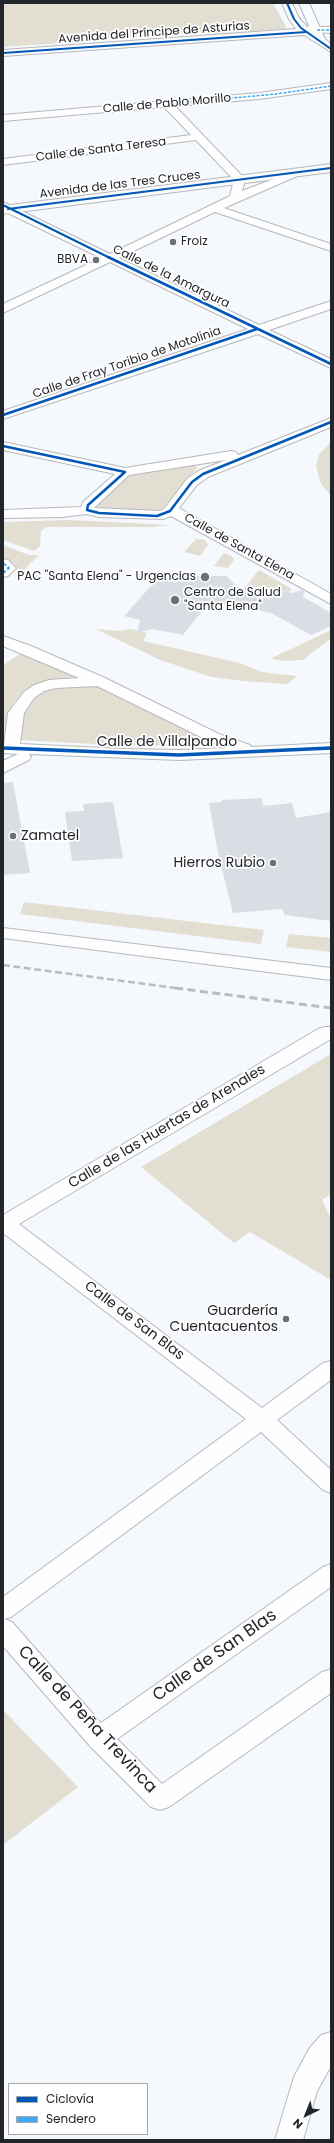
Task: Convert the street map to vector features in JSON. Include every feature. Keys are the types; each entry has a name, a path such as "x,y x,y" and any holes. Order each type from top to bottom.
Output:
{"main road":[{"path":"287,3 297,24 312,30"},
{"path":"303,4 312,30 327,46"},
{"name":"Avenida del Príncipe de Asturias","path":"3,53 312,30"},
{"name":"Avenida de las Tres Cruces","path":"5,208 214,183 237,190 299,173 331,168"}],"street":[{"path":"312,30 331,30"},
{"name":"Calle de Pablo Morillo","path":"3,118 276,94 331,86"},
{"path":"167,104 198,138 237,190"},
{"name":"Calle de Santa Teresa","path":"3,162 198,138"},
{"path":"3,309 214,208 237,190 299,173"},
{"name":"Calle de la Amargura","path":"5,208 331,364"},
{"path":"214,208 331,248"},
{"name":"Calle de Fray Toribio de Motolinia","path":"3,415 331,305"},
{"path":"172,508 192,482 203,474 331,422"},
{"path":"3,446 125,472 191,460 260,450"},
{"path":"191,460 204,465 206,471 203,474"},
{"path":"87,510 88,505 125,472"},
{"name":"Calle de Santa Elena","path":"3,514 62,513 87,510 99,513 157,516 167,513 172,508 176,512 331,600"},
{"path":"3,563 9,568 3,573"},
{"path":"3,641 26,649 105,683 223,742 268,752"},
{"path":"3,768 13,751 12,736 16,713 29,695 46,685 62,682 78,681 105,683"},
{"name":"Calle de Villalpando","path":"13,751 151,754 268,752 331,748"},
{"name":"Calle de Villalpando","path":"13,751 52,762 109,766 215,766 260,764 306,750"},
{"path":"3,933 331,974"},
{"name":"Calle de las Huertas de Arenales","path":"4,1223 325,1033 331,1033"},
{"name":"Calle de San Blas","path":"4,1223 263,1420 331,1484"},
{"path":"3,1610 331,1369"},
{"name":"Calle de San Blas","path":"98,1738 331,1574"},
{"name":"Calle de Peña Trevinca","path":"3,1629 98,1738 160,1799 331,1679"},
{"path":"289,2140 304,2087 319,2059 331,2045"}],"shaded area":[{"path":"3,3 273,3 287,29 214,34 213,31 78,40 79,42 3,47"},
{"path":"331,442 331,496 321,484 316,466 319,454"},
{"path":"195,464 197,468 161,511 96,506 131,474"},
{"path":"69,520 171,525 154,527 47,527 41,531 40,546 34,551 3,540 3,522"},
{"path":"196,539 205,540 208,545 200,556 184,552"},
{"path":"3,545 29,555 39,555 22,572 18,572 15,564 3,559"},
{"path":"224,553 232,556 234,560 228,568 214,566"},
{"path":"259,570 292,589 289,592 248,584"},
{"path":"96,629 118,631 131,629 147,633 143,641 240,663 262,672 297,676 288,684 211,677 158,659"},
{"path":"331,630 331,638 303,660 286,661 270,659"},
{"path":"23,652 78,677 53,679 29,688 14,702 10,710 6,730 3,730 3,665"},
{"path":"92,686 102,688 160,715 217,746 113,745 19,740 24,712 31,700 38,694 54,688"},
{"path":"24,902 264,930 261,944 20,914"},
{"path":"289,934 331,938 331,952 286,947"},
{"path":"331,1054 331,1194 322,1200 331,1219 331,1280 250,1232 234,1243 141,1167"},
{"path":"3,1710 78,1787 3,1845"}],"building":[{"path":"160,576 226,576 242,591 248,584 292,593 302,590 304,591 303,597 331,613 331,626 311,635 271,613 210,601 183,635 153,629 137,633 140,620 124,616"},
{"name":"Zamatel","path":"13,782 30,873 3,875 3,783"},
{"name":"Hierros Rubio","path":"262,798 263,806 292,803 296,818 331,812 331,921 284,915 283,909 233,913 218,853 209,803 222,802 222,800"},
{"path":"113,802 123,858 72,861 65,812 84,811 83,804"}],"railway":[{"path":"3,965 183,989"},
{"path":"175,988 331,1008"}],"marked path":[{"path":"317,30 331,30"},
{"path":"167,104 276,94 331,86"},
{"path":"3,563 9,568 3,573"}],"cycle path":[{"path":"287,3 294,19 301,28 331,49"},
{"path":"3,53 306,32"},
{"path":"8,209 331,168"},
{"path":"3,205 16,213 331,364"},
{"path":"3,415 257,329"},
{"path":"3,446 125,472 88,505 87,510 99,513 157,516 170,511 192,482 203,474 331,422"},
{"path":"3,748 179,755 331,748"}],"place":[{"name":"Froiz","path":"173,242"},
{"name":"BBVA","path":"96,260"},
{"name":"PAC \"Santa Elena\" - Urgencias","path":"205,577"},
{"name":"Centro de Salud \"Santa Elena\"","path":"175,600"},
{"name":"Zamatel","path":"13,836"},
{"name":"Hierros Rubio","path":"273,863"},
{"name":"Guardería Cuentacuentos","path":"286,1319"}]}
